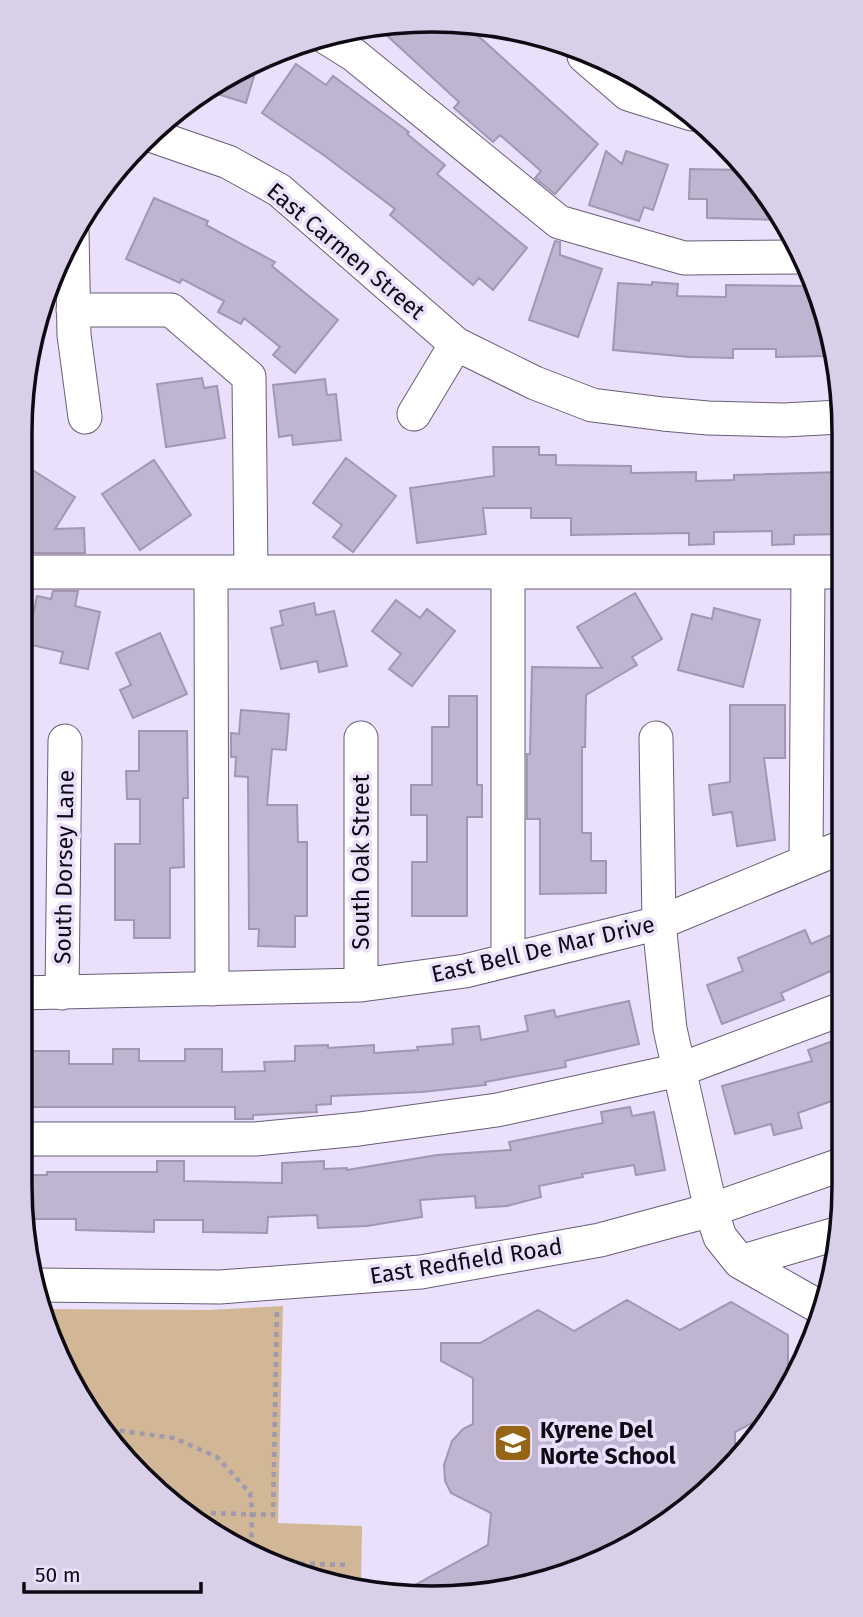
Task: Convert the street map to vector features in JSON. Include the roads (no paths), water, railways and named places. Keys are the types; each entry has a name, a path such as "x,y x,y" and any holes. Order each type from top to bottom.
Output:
{"street":[{"path":"335,43 354,55 559,222 684,258 791,257"},
{"path":"598,68 628,94 662,105"},
{"name":"East Carmen Street","path":"160,138 228,162 279,190 456,344 535,383 592,405 708,418 783,420 831,417"},
{"path":"72,256 74,335 85,417"},
{"path":"73,310 171,310 249,377 251,572"},
{"path":"414,414 456,344"},
{"path":"32,572 832,572"},
{"path":"211,572 212,989"},
{"path":"508,572 508,960"},
{"path":"806,862 808,572"},
{"name":"South Oak Street","path":"361,738 361,985"},
{"path":"656,738 659,923 670,1030 711,1210 720,1237 740,1262 813,1304"},
{"name":"South Dorsey Lane","path":"62,993 65,741"},
{"name":"East Bell De Mar Drive","path":"32,993 361,985 465,971 659,923 832,851"},
{"path":"32,1139 255,1139 359,1129 497,1110 679,1070 832,1013"},
{"name":"East Redfield Road","path":"44,1285 220,1287 421,1272 600,1240 711,1210 832,1168"},
{"path":"740,1262 828,1236"}],"place":[{"name":"Kyrene Del Norte School","path":"513,1443"}]}
